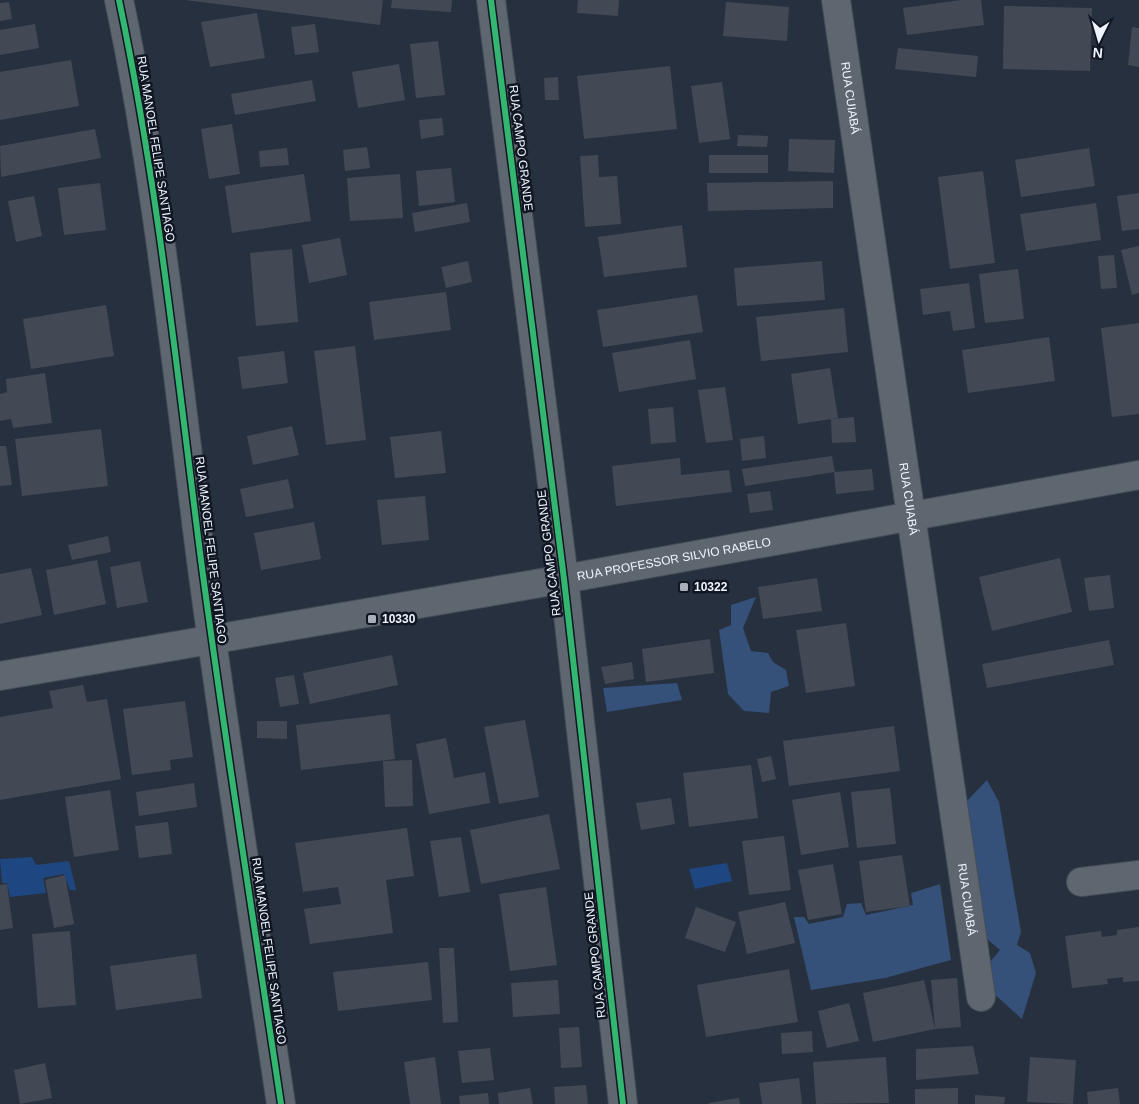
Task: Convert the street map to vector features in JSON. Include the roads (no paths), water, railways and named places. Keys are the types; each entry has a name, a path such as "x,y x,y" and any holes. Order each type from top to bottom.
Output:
{"street":[{"name":"RUA MANOEL FELIPE SANTIAGO","path":"119,0 158,231 212,640 280,1104"},
{"name":"RUA CAMPO GRANDE","path":"491,0 564,579 623,1104"},
{"name":"RUA CUIABÁ","path":"836,0 981,997"},
{"name":"RUA PROFESSOR SILVIO RABELO","path":"0,676 911,518 1139,475"},
{"path":"1082,882 1139,875"}],"place":[{"name":"10322","path":"684,587"},
{"name":"10330","path":"372,619"}]}
